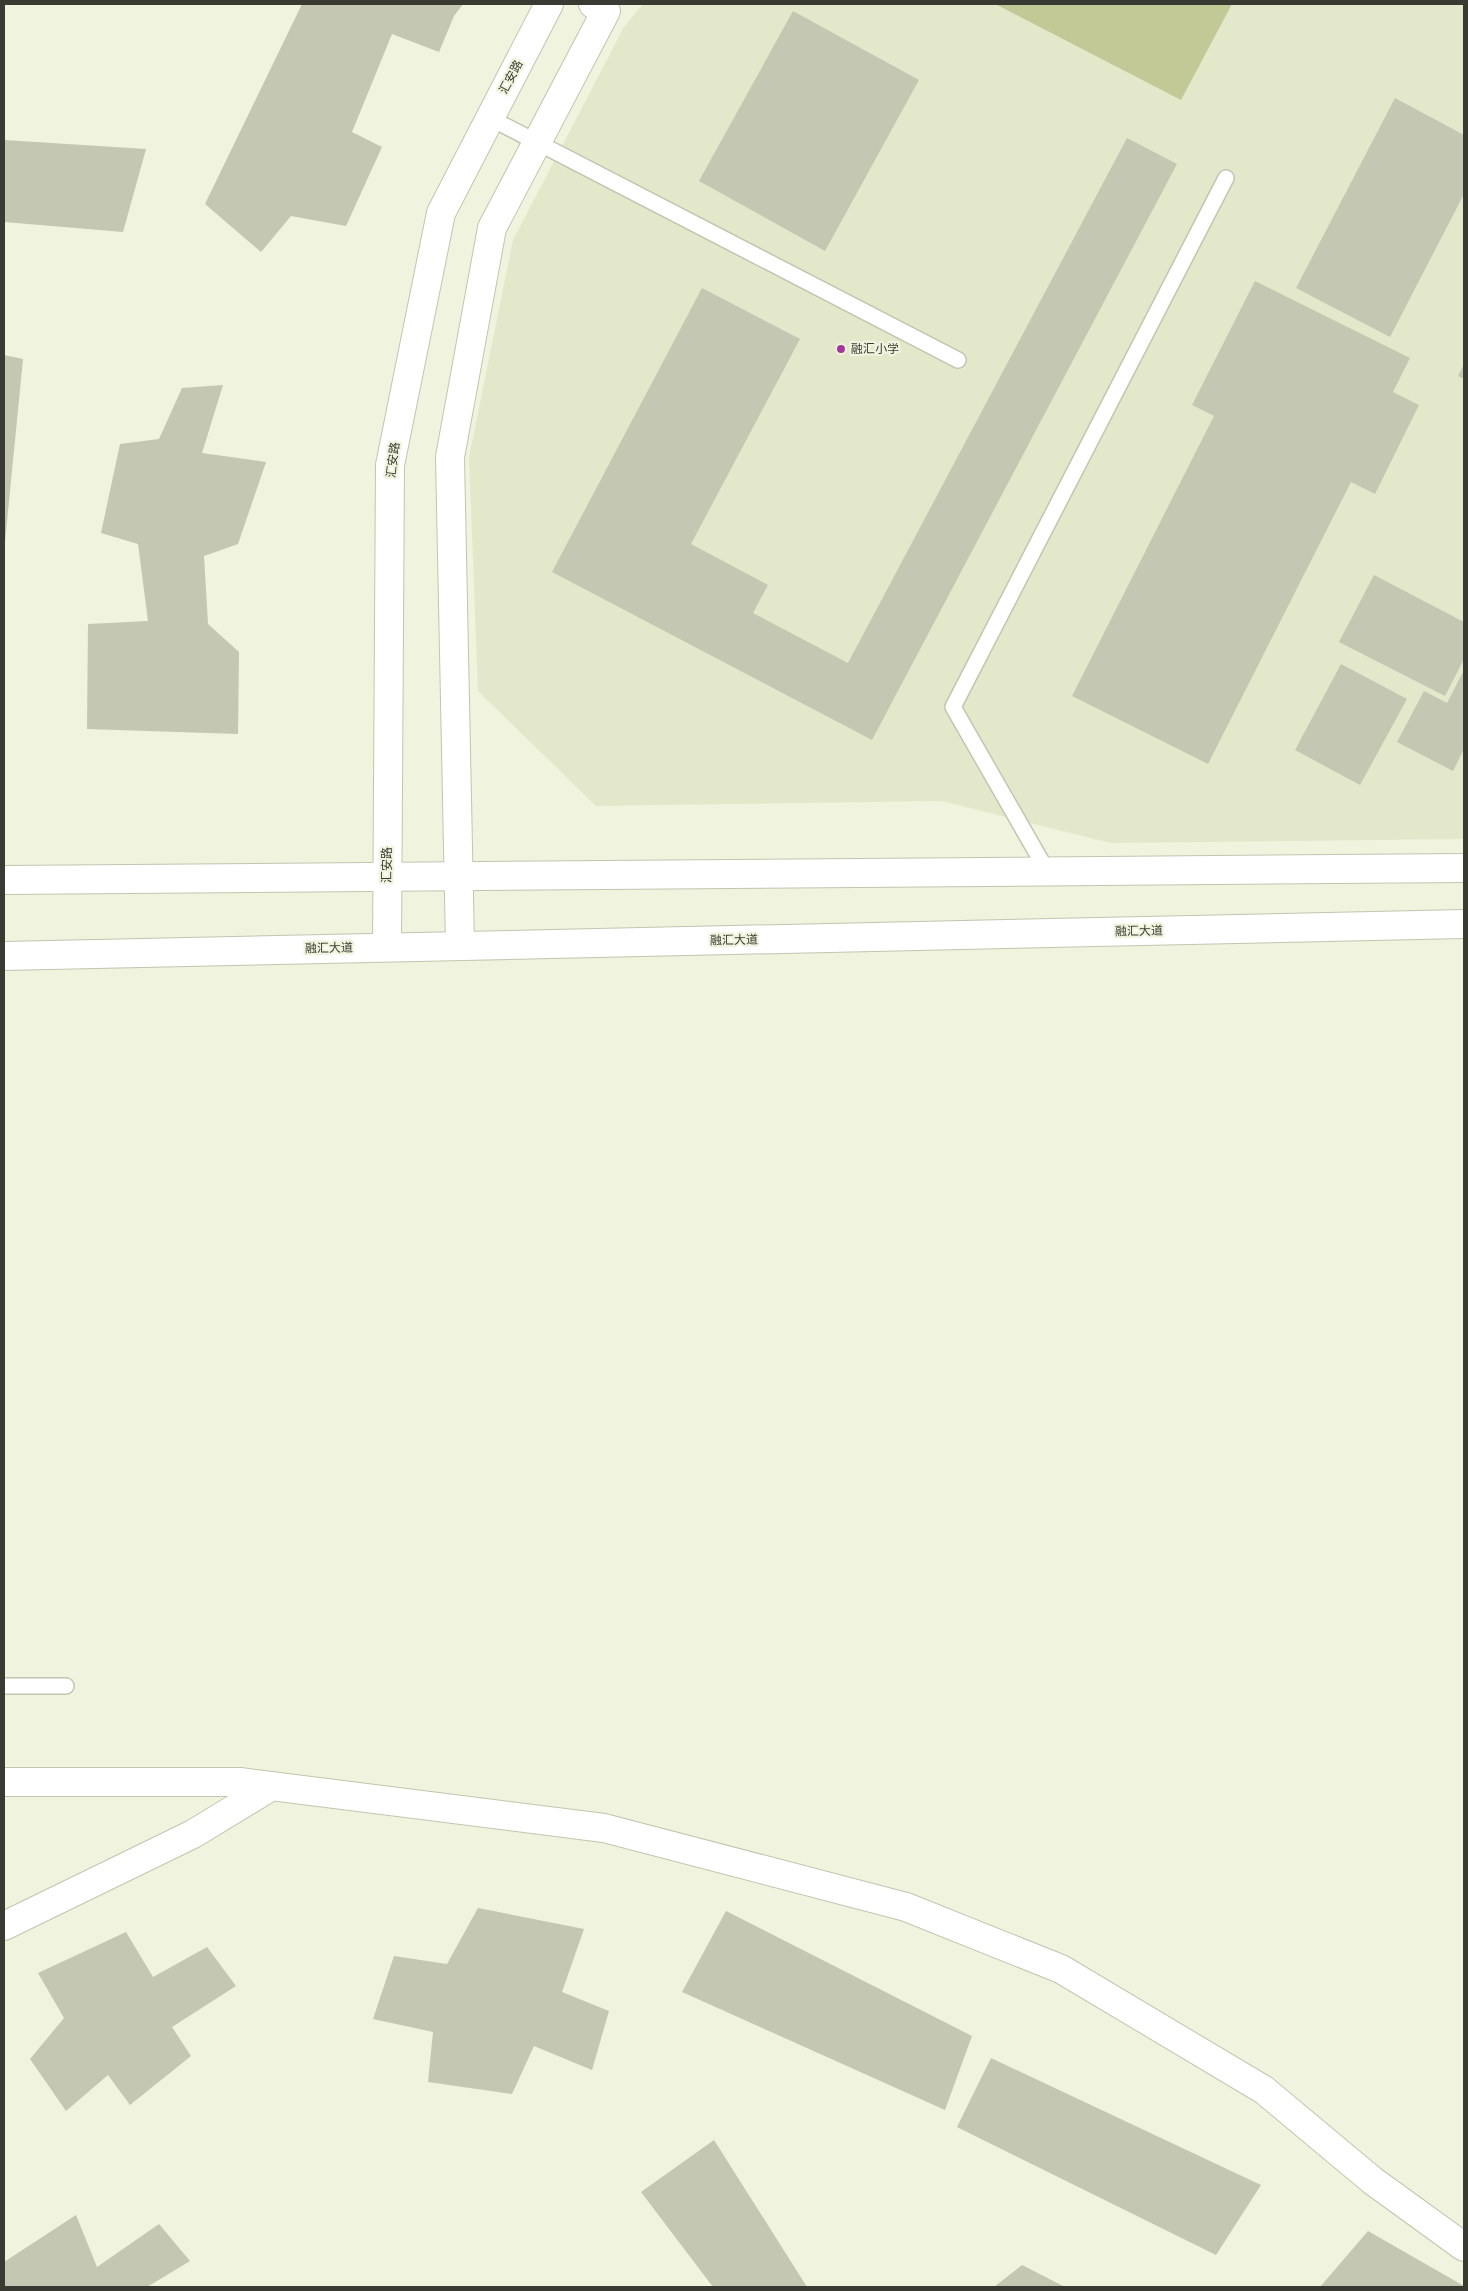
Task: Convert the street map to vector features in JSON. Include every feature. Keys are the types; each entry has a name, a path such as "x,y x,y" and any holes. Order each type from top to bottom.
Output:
{"street":[{"name":"汇安路","path":"387,947 390,465 441,213 549,4"},
{"path":"460,946 450,457 492,228 537,143 599,8"},
{"path":"4,880 1464,868"},
{"name":"融汇大道","path":"4,956 1464,924"},
{"path":"4,1782 240,1782 604,1828 906,1907 1061,1970 1256,2085 1372,2181 1464,2247"},
{"path":"4,1926 192,1834 272,1786"}],"lane":[{"path":"490,118 958,360"},
{"path":"1047,871 953,707 1226,178"},
{"path":"4,1686 66,1686"}],"shaded area":[{"name":"融汇小学","path":"643,4 1464,4 1464,839 1111,843 942,801 596,806 478,691 469,457 513,240 624,27"}],"green space":[{"path":"995,4 1232,4 1181,100"}],"building":[{"path":"302,4 463,4 454,16 439,52 392,34 352,132 382,147 346,226 291,216 261,252 205,204"},
{"path":"793,11 919,80 825,251 699,181"},
{"path":"1395,98 1464,135 1464,194 1390,337 1296,288"},
{"path":"1127,138 1177,164 872,740 552,572 702,288 800,339 691,544 768,585 753,613 848,663"},
{"path":"4,140 146,149 123,232 4,222"},
{"path":"1255,281 1410,358 1393,392 1419,405 1375,494 1351,482 1208,764 1072,696 1214,416 1192,405"},
{"path":"4,355 23,359 5,542 4,542"},
{"path":"1464,364 1464,379 1458,376"},
{"path":"223,385 202,453 266,462 238,544 204,556 208,624 239,652 238,734 87,729 88,624 148,621 138,544 101,533 120,444 159,439 182,388"},
{"path":"1374,575 1464,622 1464,659 1445,696 1339,642"},
{"path":"1341,664 1407,699 1360,785 1295,750"},
{"path":"1464,670 1464,749 1453,771 1397,742 1424,691 1447,703"},
{"path":"478,1908 584,1929 562,1992 609,2011 592,2070 534,2046 512,2094 428,2082 433,2032 373,2019 394,1956 447,1964"},
{"path":"726,1911 972,2036 945,2110 682,1992"},
{"path":"126,1932 153,1977 207,1947 236,1986 172,2027 191,2056 130,2105 108,2075 66,2111 30,2059 64,2018 38,1973"},
{"path":"991,2058 1261,2185 1216,2255 957,2127"},
{"path":"714,2140 807,2287 713,2287 641,2192"},
{"path":"76,2215 97,2267 159,2224 190,2261 147,2287 4,2287 4,2262"},
{"path":"1368,2231 1464,2286 1464,2287 1320,2287"},
{"path":"1022,2265 1065,2287 994,2287"}],"place":[{"name":"融汇小学","path":"841,349"}]}
